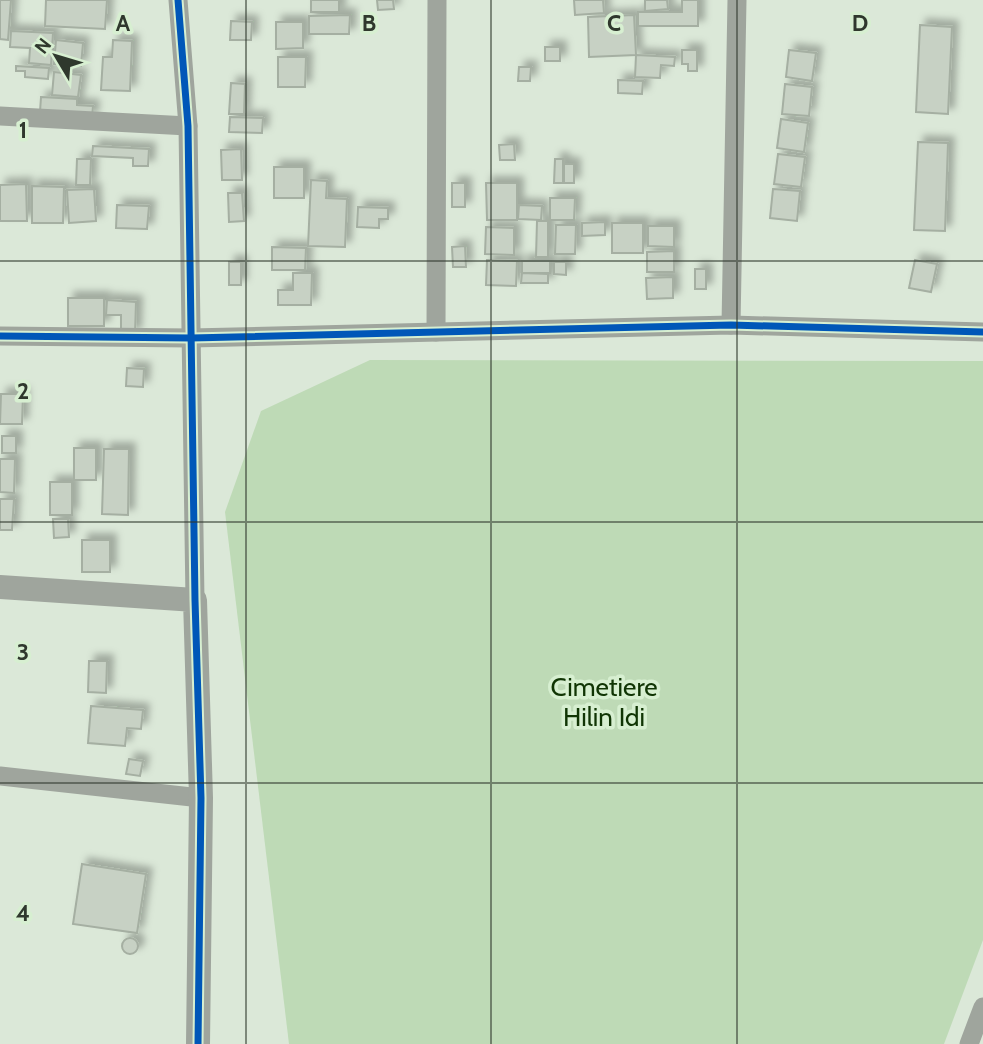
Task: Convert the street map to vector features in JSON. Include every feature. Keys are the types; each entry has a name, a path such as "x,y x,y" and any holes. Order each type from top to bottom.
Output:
{"street":[{"path":"178,0 188,126 195,600 201,798 198,1044"},
{"path":"436,332 437,0"},
{"path":"730,325 737,0"},
{"path":"0,116 188,126"},
{"path":"0,336 191,338 730,325 983,332"},
{"path":"0,587 195,600"},
{"path":"0,776 201,798"},
{"path":"968,1044 982,1013"}],"green space":[{"name":"Cimetiere Hilin Idi","path":"370,360 983,361 983,940 944,1044 289,1044 225,512 261,411"}],"building":[{"path":"0,0 11,0 8,40 0,39"},
{"path":"46,0 107,0 105,29 45,26"},
{"path":"311,0 339,0 339,12 311,12"},
{"path":"377,0 393,0 394,9 378,10"},
{"path":"574,0 603,0 604,13 575,15"},
{"path":"645,0 667,0 668,9 645,11"},
{"path":"682,0 698,0 698,26 638,26 638,12 682,12"},
{"path":"350,15 349,34 309,34 309,16"},
{"path":"634,15 636,55 589,57 588,17"},
{"path":"231,21 252,22 251,40 230,40"},
{"path":"276,22 303,22 303,48 276,49"},
{"path":"920,25 952,27 948,114 916,112"},
{"path":"11,31 53,33 51,65 29,63 30,48 10,47"},
{"path":"56,40 83,43 81,66 54,64"},
{"path":"113,40 132,41 130,91 101,90 103,57 112,57"},
{"path":"545,47 560,47 560,61 545,61"},
{"path":"682,50 697,50 697,71 688,71 688,64 682,64"},
{"path":"789,50 816,53 812,81 786,77"},
{"path":"636,55 675,57 674,66 661,65 660,78 635,77"},
{"path":"278,57 306,57 305,87 278,87"},
{"path":"16,66 49,68 48,79 25,77 25,71 16,71"},
{"path":"519,67 531,67 530,81 518,81"},
{"path":"54,72 81,75 78,97 52,95"},
{"path":"618,80 643,81 642,94 618,93"},
{"path":"231,83 245,84 244,114 229,114"},
{"path":"785,84 812,87 809,116 782,114"},
{"path":"41,97 77,99 77,105 93,106 92,118 40,112"},
{"path":"230,117 263,118 262,133 229,132"},
{"path":"781,119 808,123 804,152 777,148"},
{"path":"918,142 948,143 945,231 914,230"},
{"path":"514,144 515,160 500,160 499,145"},
{"path":"93,146 149,149 148,166 133,166 133,158 92,156"},
{"path":"241,149 242,180 222,180 221,150"},
{"path":"778,154 805,157 801,187 774,184"},
{"path":"77,159 91,159 90,185 76,185"},
{"path":"555,159 563,159 563,183 554,183"},
{"path":"564,164 574,164 574,183 564,183"},
{"path":"274,167 304,167 304,198 274,198"},
{"path":"311,180 327,181 326,198 347,199 345,247 308,246"},
{"path":"452,183 465,183 465,207 452,207"},
{"path":"486,183 517,183 517,220 487,220"},
{"path":"26,184 27,221 0,221 0,185"},
{"path":"32,186 64,187 63,223 32,223"},
{"path":"94,189 96,221 69,223 67,190"},
{"path":"773,189 800,191 797,221 770,218"},
{"path":"228,193 242,193 244,221 229,222"},
{"path":"550,198 575,198 574,220 550,220"},
{"path":"117,205 149,206 147,229 116,228"},
{"path":"519,205 542,206 541,220 518,219"},
{"path":"358,207 388,208 388,219 379,219 379,228 357,227"},
{"path":"537,221 548,221 548,257 536,257"},
{"path":"605,222 605,235 582,236 582,223"},
{"path":"612,223 643,223 643,253 612,253"},
{"path":"556,225 576,225 575,254 555,254"},
{"path":"648,226 674,226 674,247 648,246"},
{"path":"486,227 514,228 514,255 485,254"},
{"path":"465,246 466,267 453,267 452,247"},
{"path":"272,247 306,248 305,270 272,270"},
{"path":"674,251 674,272 647,272 647,252"},
{"path":"487,260 517,261 516,286 486,285"},
{"path":"915,260 937,264 931,292 909,288"},
{"path":"522,261 550,261 550,273 522,273"},
{"path":"229,262 241,262 241,285 229,285"},
{"path":"554,262 566,262 566,275 554,274"},
{"path":"695,269 706,269 706,289 695,289"},
{"path":"293,273 312,273 311,305 278,305 278,290 293,290"},
{"path":"522,273 548,274 548,283 521,283"},
{"path":"673,277 673,298 647,299 646,278"},
{"path":"68,298 104,298 104,326 68,326"},
{"path":"107,300 136,302 135,334 121,333 121,315 106,315"},
{"path":"127,368 144,369 143,387 126,386"},
{"path":"1,394 23,394 22,424 0,424"},
{"path":"2,436 16,436 16,453 2,453"},
{"path":"74,448 96,448 96,480 74,480"},
{"path":"104,449 129,449 128,515 102,514"},
{"path":"0,459 15,459 14,493 0,492"},
{"path":"50,482 72,482 72,515 50,515"},
{"path":"0,499 14,499 12,530 0,530"},
{"path":"53,519 68,519 69,537 54,538"},
{"path":"82,540 110,540 110,572 82,572"},
{"path":"89,661 107,661 106,693 88,692"},
{"path":"91,706 143,710 141,729 127,728 125,746 88,743"},
{"path":"129,759 143,761 140,776 126,774"},
{"path":"82,864 146,874 137,933 73,924"},
{"path":"127,938 133,938 138,946 136,952 127,954 122,949 122,943"}],"cycle path":[{"path":"178,0 188,126 195,600 201,798 198,1044"},
{"path":"0,336 191,338 731,325 983,332"}]}
